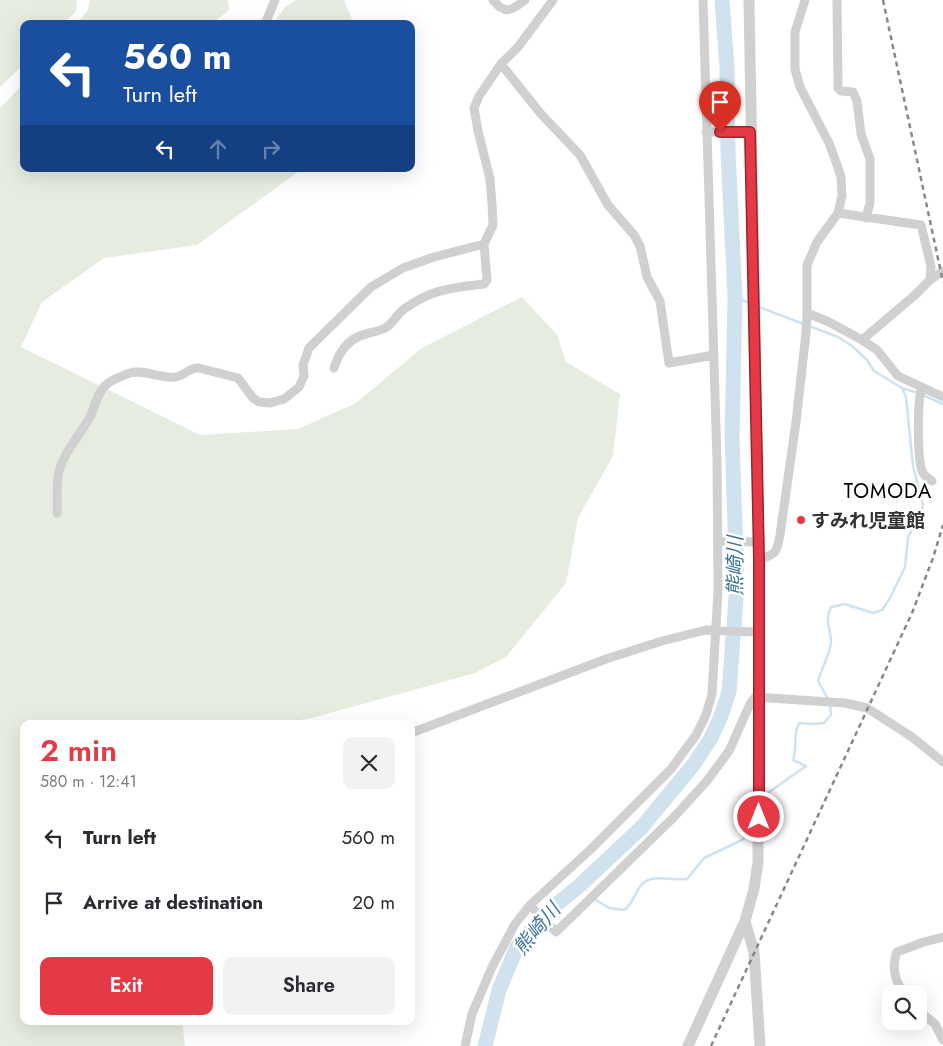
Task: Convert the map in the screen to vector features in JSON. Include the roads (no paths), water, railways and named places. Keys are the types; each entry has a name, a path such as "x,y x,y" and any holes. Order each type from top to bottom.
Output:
{"street":[{"path":"267,20 275,0"},
{"path":"493,0 500,8 505,10 513,9 525,0"},
{"path":"334,368 337,358 356,337 386,328 398,313 422,297 437,290 484,284 488,280 484,244 493,224 490,179 474,108 478,96 501,64 518,47 553,0"},
{"path":"465,1046 472,1014 492,967 515,924 671,769 690,746 702,723 712,694 719,541 703,0"},
{"path":"688,1046 745,922 757,874 759,805 758,697 754,632 759,558 755,542 754,294 748,132 749,0"},
{"path":"759,558 775,553 780,535 806,333 807,265 817,242 838,213 842,196 841,177 829,143 800,87 794,69 795,32 805,0"},
{"path":"838,0 838,88 841,91 853,92 857,102 861,134 870,159 870,203 866,218"},
{"path":"501,64 542,114 580,155 608,206 634,235 640,246 648,277 660,301 670,363 714,355"},
{"path":"707,132 748,132"},
{"path":"838,213 921,225 931,266 930,280"},
{"path":"57,513 56,489 60,467 86,424 106,385 131,373 137,372 176,377 181,376 194,367 238,378 253,398 259,402 270,403 284,399 299,388 304,376 308,348 371,287 403,268 442,254 484,244"},
{"path":"862,340 930,280 943,271"},
{"path":"807,316 829,322 862,340 878,350 898,376 921,392 943,397"},
{"path":"921,392 918,412 920,459 923,472 932,481"},
{"path":"719,541 755,542"},
{"path":"415,732 662,641 706,630 754,632"},
{"path":"531,906 556,932 674,817 706,782 729,751 753,699 758,697 834,703 867,708 912,737 943,762"},
{"path":"745,922 754,952 760,1046"},
{"path":"898,985 895,976 897,952 943,937"},
{"path":"927,1015 939,1021 943,1040"}],"waterway":[{"name":"熊崎川","path":"485,1046 499,990 517,947 546,913 578,887 642,827 694,764 711,738 729,692 737,585 732,437 735,297 728,151 727,68 722,0"},
{"path":"735,297 752,304"},
{"path":"759,307 838,337 852,346 867,360 874,371 902,388 918,393"},
{"path":"828,699 818,681 831,642 828,621 831,607 845,604 873,613 882,610 905,567 908,537 921,513 923,505 913,466 906,397 902,388"},
{"path":"923,395 943,404"},
{"path":"762,797 806,766 793,760 797,728 799,723 824,723 831,715 830,704"},
{"path":"596,900 609,908 624,910 631,903 639,887 646,881 656,878 687,879 704,858 742,840 747,835 749,808 754,804"}],"railway":[{"path":"883,0 943,282"},
{"path":"711,1046 912,613 933,558 943,525"}],"place":[{"name":"すみれ児童館","path":"801,520"}],"district":[{"name":"TOMODA","path":"888,491"}]}
